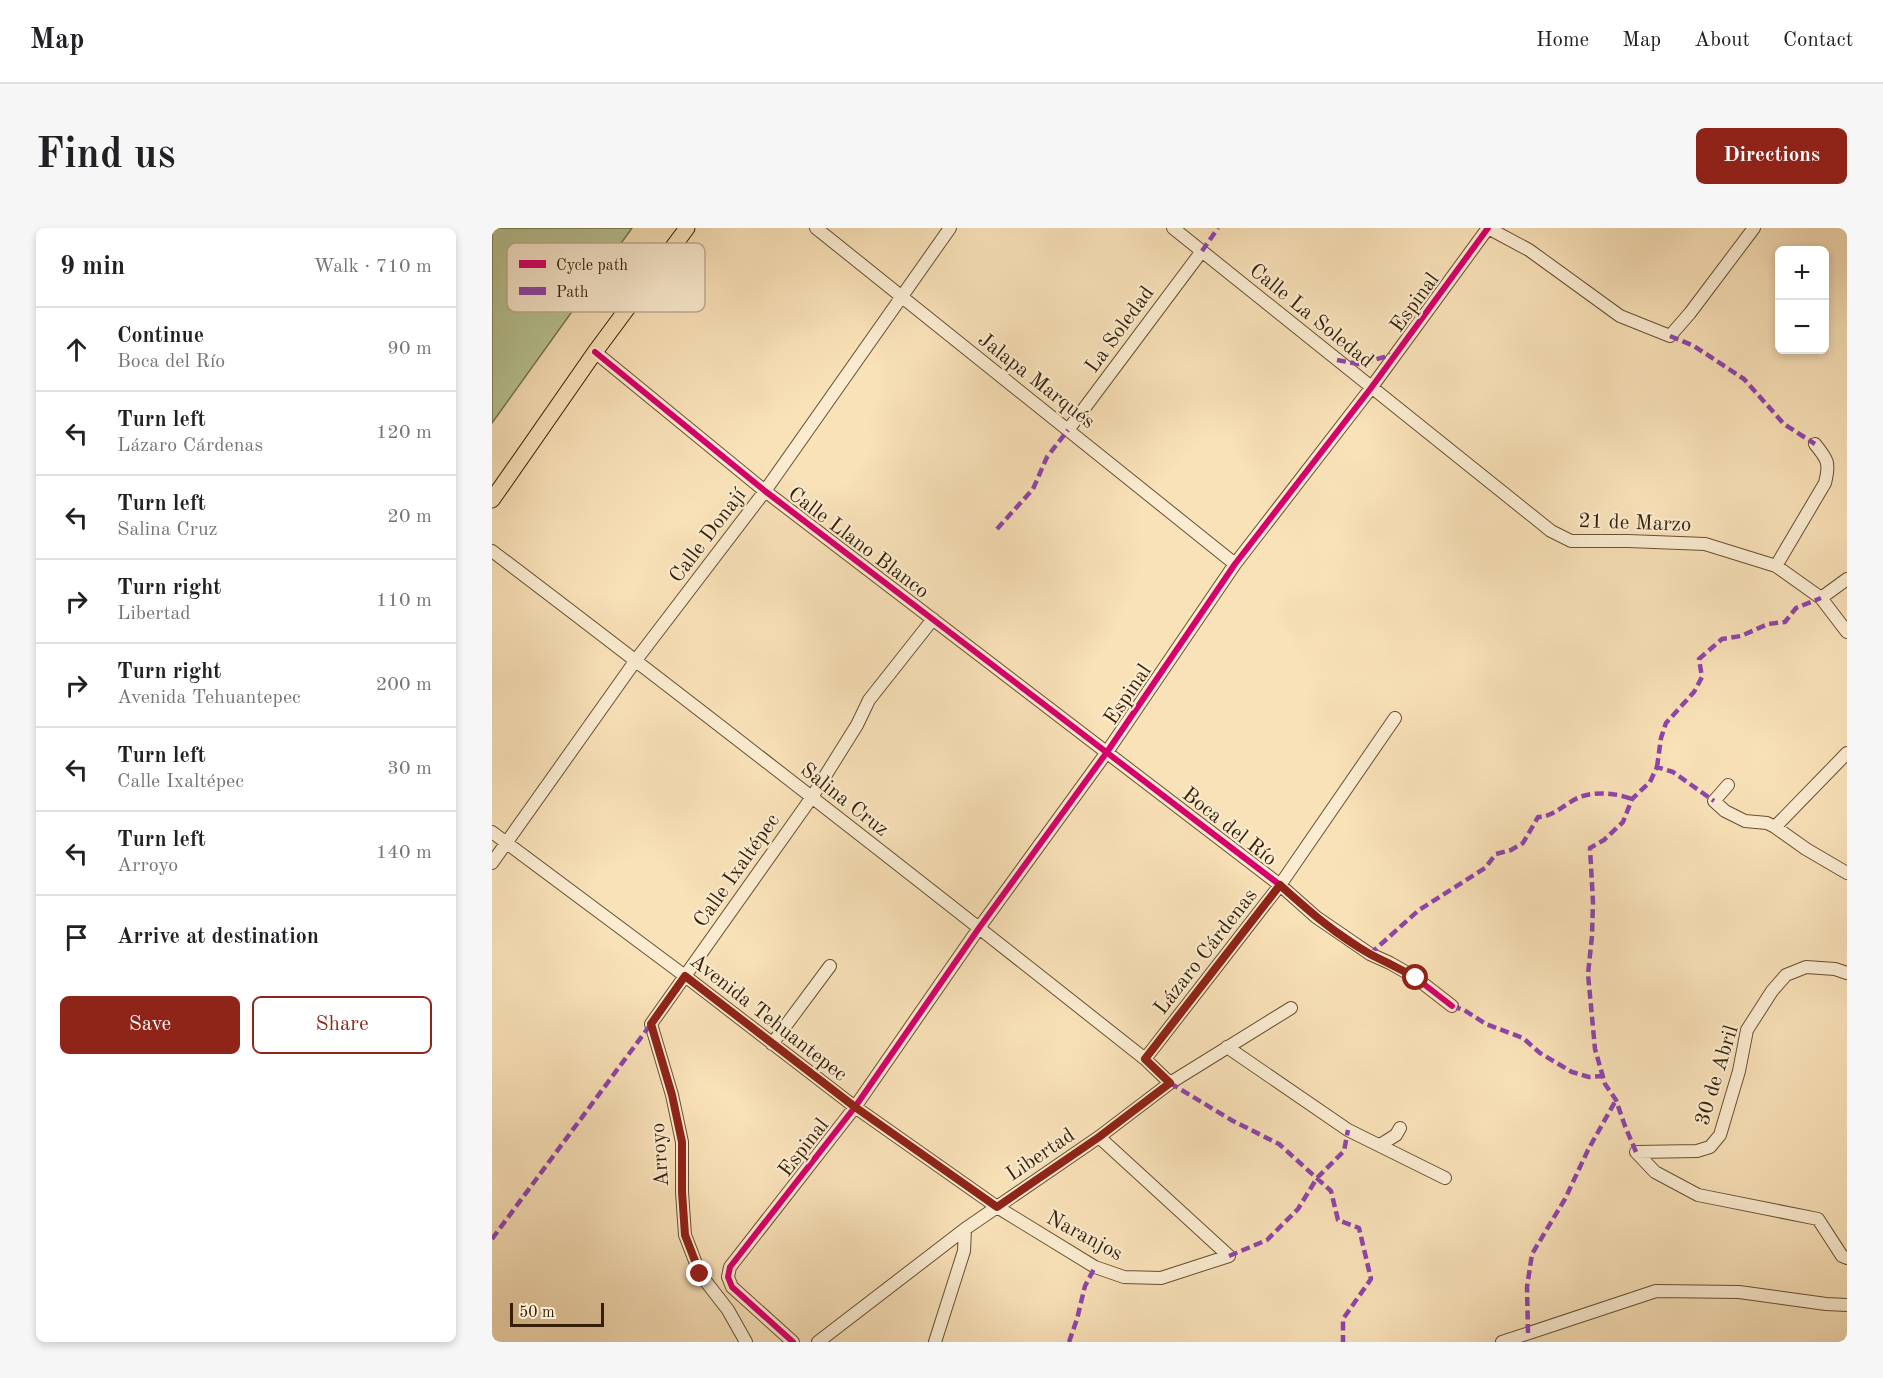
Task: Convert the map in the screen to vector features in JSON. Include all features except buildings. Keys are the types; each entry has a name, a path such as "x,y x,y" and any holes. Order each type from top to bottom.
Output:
{"main road":[{"path":"676,243 687,228"},
{"path":"492,500 625,312"}],"street":[{"name":"Jalapa Marqués","path":"816,228 1235,564"},
{"name":"Calle Donají","path":"492,863 636,660 765,491 950,228"},
{"name":"Calle La Soledad","path":"1173,228 1371,388"},
{"path":"1488,228 1529,250 1620,316 1670,336 1754,228"},
{"name":"Espinal","path":"793,1342 732,1287 728,1277 730,1267 855,1107 979,928 1107,752 1235,564 1371,388 1488,228"},
{"name":"La Soledad","path":"1068,429 1202,251"},
{"name":"Calle Llano Blanco","path":"595,352 765,491 1107,752"},
{"name":"21 de Marzo","path":"1371,388 1525,511 1551,531 1571,542 1628,541 1705,544 1776,566 1821,598 1847,632"},
{"path":"1776,566 1825,483 1829,469 1827,458 1815,444"},
{"name":"Salina Cruz","path":"492,551 636,660 979,928 1145,1059 1170,1083"},
{"path":"1821,598 1847,579"},
{"name":"Calle Ixaltépec","path":"651,1024 812,797 857,725 869,700 933,619"},
{"name":"Lázaro Cárdenas","path":"1145,1059 1280,885 1395,718"},
{"name":"Boca del Río","path":"1107,752 1280,885 1316,917 1370,954 1416,978 1452,1006"},
{"path":"1775,827 1847,753"},
{"path":"1728,785 1714,801 1725,811 1744,821 1767,823 1775,827 1806,849 1847,873"},
{"name":"Avenida Tehuantepec","path":"492,832 855,1107 997,1207"},
{"path":"772,1044 830,966"},
{"name":"30 de Abril","path":"1847,973 1835,969 1806,968 1786,975 1772,991 1746,1030 1739,1071 1720,1135 1710,1147 1697,1151 1636,1152 1655,1172 1698,1195 1818,1219 1842,1256 1847,1258"},
{"name":"Libertad","path":"818,1342 965,1229 1099,1137 1170,1083 1291,1008"},
{"name":"Arroyo","path":"651,1024 672,1095 682,1142 685,1235 700,1274 728,1310 746,1342"},
{"path":"1227,1047 1348,1130 1446,1178"},
{"path":"1380,1145 1396,1135 1400,1128"},
{"name":"Naranjos","path":"997,1207 1095,1267 1124,1277 1161,1278 1229,1256 1099,1137"},
{"path":"935,1342 964,1251 965,1229"},
{"path":"1502,1342 1656,1291 1738,1292 1847,1305"}],"green space":[{"path":"492,228 632,228 621,243 507,243 507,312 572,312 492,423"}],"marked path":[{"path":"1202,251 1218,228"},
{"path":"1670,336 1694,346 1744,379 1784,424 1815,444"},
{"path":"1337,360 1359,364 1395,354"},
{"path":"997,529 1033,489 1047,457 1068,430"},
{"path":"1657,767 1661,738 1666,723 1694,692 1702,677 1699,659 1722,639 1741,636 1768,624 1785,622 1796,608 1821,598"},
{"path":"1636,1152 1616,1100 1605,1084 1595,1049 1588,974 1593,902 1590,848 1604,840 1623,822 1632,799 1650,782 1657,767 1673,772 1714,801"},
{"path":"1370,954 1419,910 1485,868 1496,854 1511,850 1523,843 1538,817 1549,815 1586,795 1606,793 1632,799"},
{"path":"1452,1006 1464,1010 1486,1024 1523,1038 1540,1053 1572,1072 1589,1077 1603,1076"},
{"path":"492,1239 651,1024"},
{"path":"1170,1083 1233,1121 1279,1144 1331,1191 1338,1220 1359,1228 1371,1279 1343,1319 1343,1342"},
{"path":"1528,1333 1527,1287 1532,1254 1565,1199 1588,1150 1616,1100"},
{"path":"1229,1256 1267,1240 1298,1209 1317,1178 1344,1151 1348,1130"},
{"path":"1069,1342 1085,1286 1095,1267"}],"cycle path":[{"path":"793,1342 732,1287 728,1277 730,1267 855,1107 979,928 1107,752 1235,564 1371,388 1488,228"},
{"path":"595,352 765,491 1280,885 1316,917 1370,954 1416,978 1452,1006"}],"route":[{"path":"700,1274 685,1235 682,1142 672,1095 651,1024 685,976 855,1107 997,1207 1099,1137 1170,1083 1145,1059 1280,885 1316,917 1370,954 1416,978"}]}
